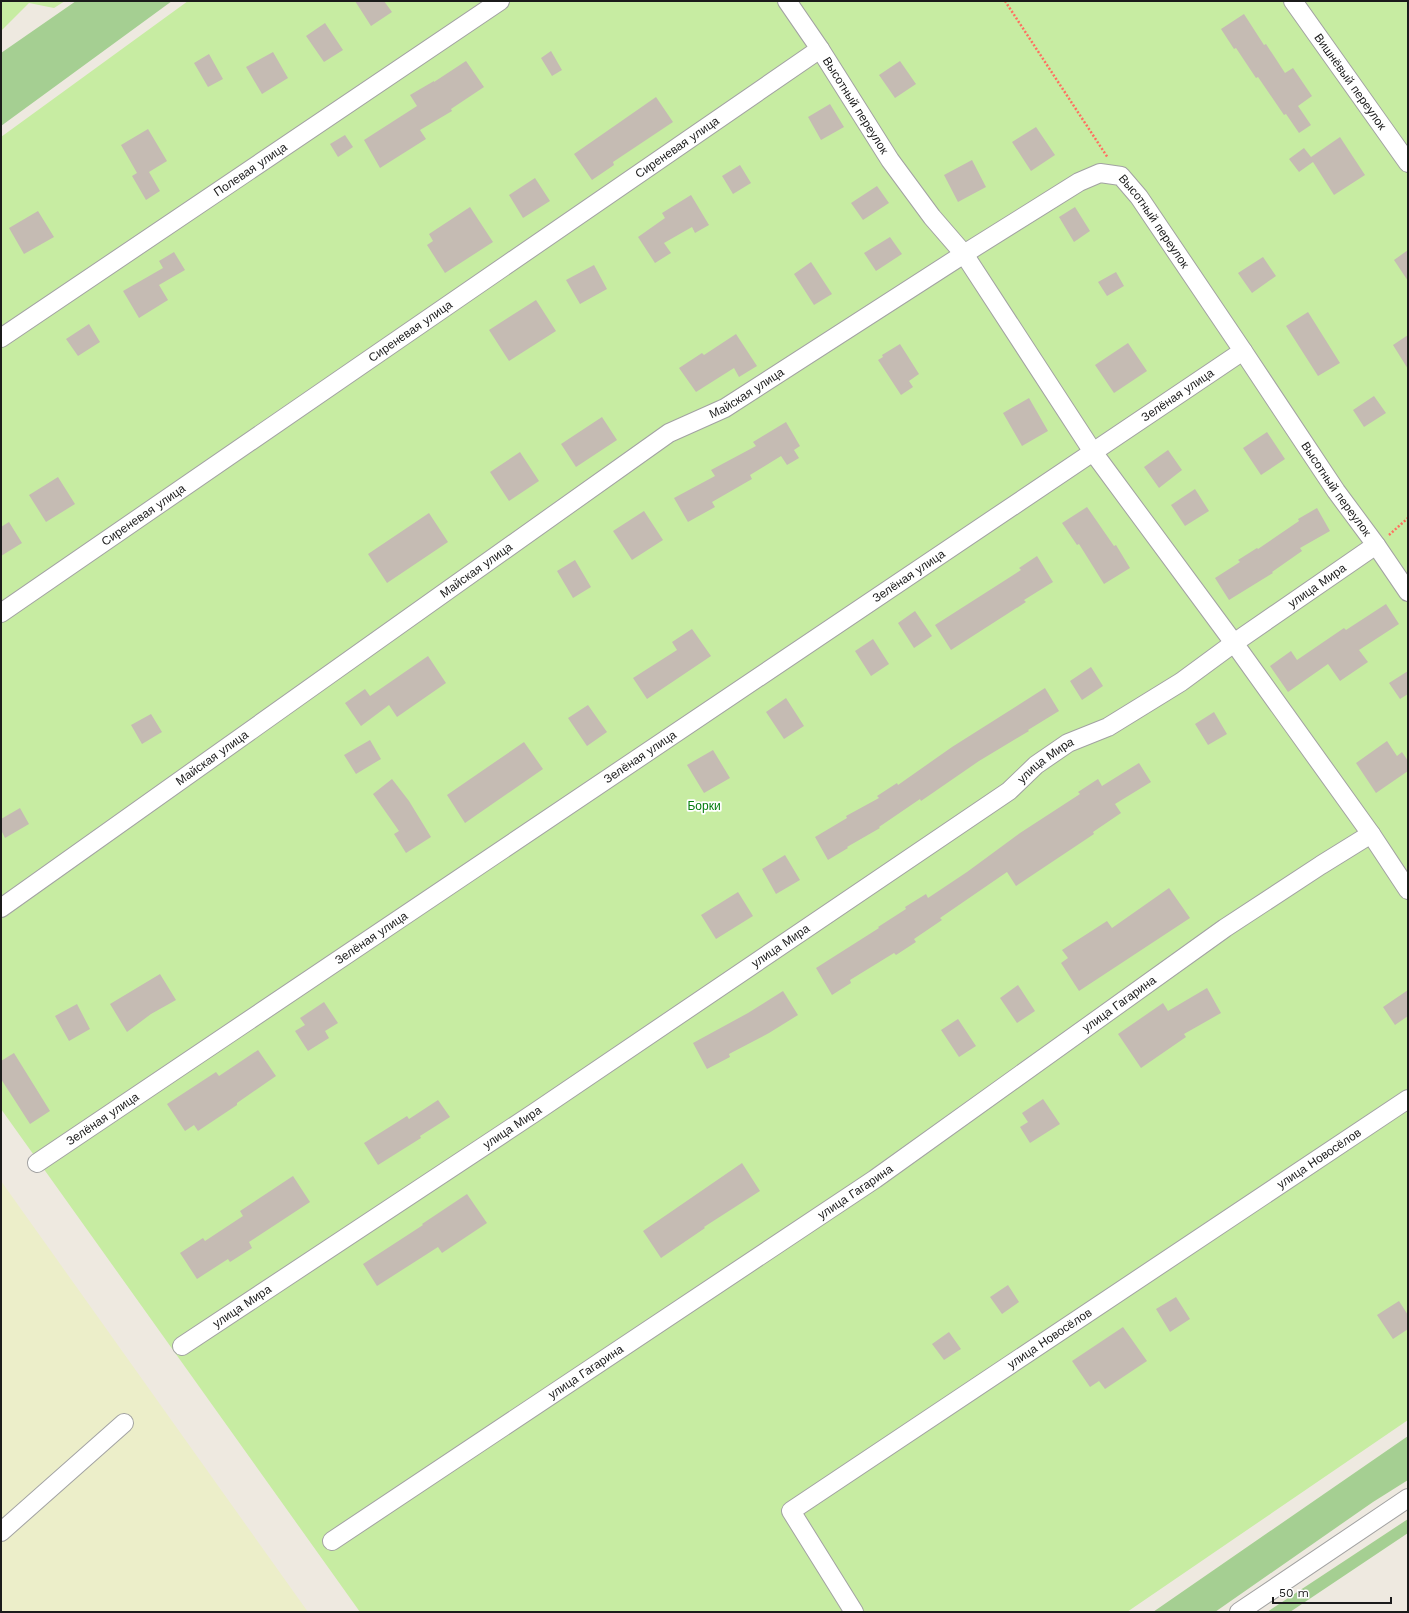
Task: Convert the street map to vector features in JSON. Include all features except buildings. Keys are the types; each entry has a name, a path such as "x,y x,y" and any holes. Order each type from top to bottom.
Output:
{"street":[{"name":"Полевая улица","path":"1,338 500,1"},
{"name":"Высотный переулок","path":"787,1 820,49 890,160 932,217 964,254 1079,182 1100,173 1121,176 1139,197 1336,492 1376,545 1408,592"},
{"name":"Вишнёвый переулок","path":"1293,1 1408,163"},
{"name":"Сиреневая улица","path":"1,613 820,49"},
{"path":"964,254 1093,452 1234,643 1371,834 1408,890"},
{"name":"Майская улица","path":"1,908 669,433 725,408 964,254"},
{"name":"Зелёная улица","path":"37,1163 1243,351"},
{"name":"улица Мира","path":"182,1346 534,1113 1003,795 1036,765 1068,743 1108,727 1181,682 1234,643 1376,545"},
{"name":"улица Гагарина","path":"332,1541 875,1179 1225,928 1371,834"},
{"name":"улица Новосёлов","path":"854,1612 791,1511 1408,1099"},
{"path":"1,1532 124,1423"},
{"path":"1239,1612 1408,1498"}],"path":[{"path":"1006,1 1121,176"},
{"path":"1376,545 1408,518"}],"green space":[{"path":"1,1 65,1 54,8 29,3 1,31"},
{"path":"76,1 172,1 1,126 1,53"},
{"name":"Борки","path":"188,1 1408,1 1408,1420 1127,1612 360,1612 1,1109 1,137"},
{"path":"1,1181 308,1612 1,1612"},
{"path":"1408,1436 1408,1480 1373,1502 1215,1612 1153,1612"},
{"path":"1408,1519 1408,1533 1290,1612 1267,1612"}]}
